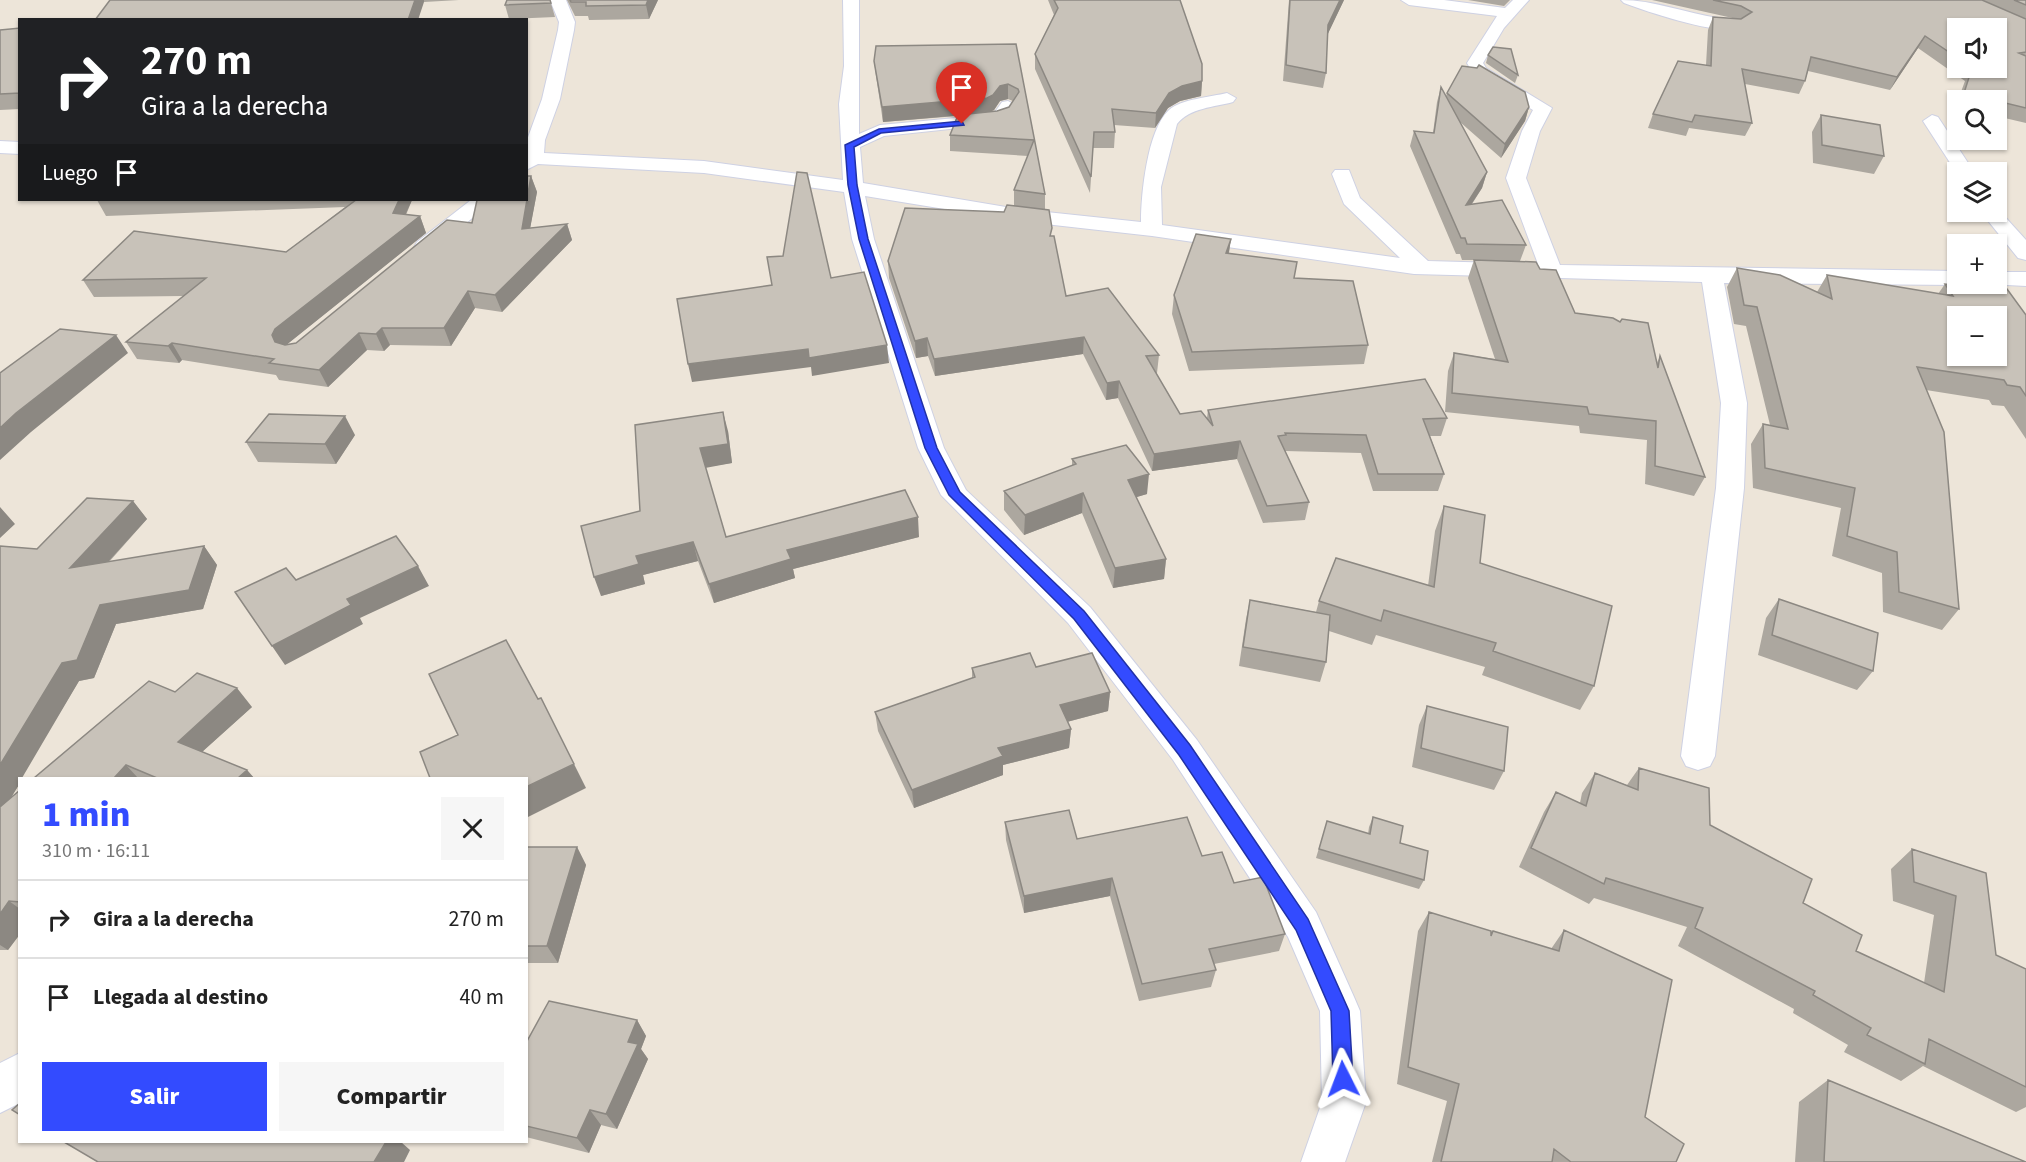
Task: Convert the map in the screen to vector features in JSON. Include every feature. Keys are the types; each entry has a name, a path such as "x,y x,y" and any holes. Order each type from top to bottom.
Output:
{"street":[{"path":"558,0 567,22 566,30 551,99 529,160 704,166 853,185 1018,215 1422,267 1712,276 1947,278"},
{"path":"851,0 852,66 848,104 853,185 863,239 931,448 955,495 1079,615 1185,750 1302,925 1340,1011 1344,1102 1323,1162"},
{"path":"1409,0 1514,7"},
{"path":"1629,0 1684,18 1736,25"},
{"path":"1514,7 1475,63 1480,71 1543,108 1522,154 1516,178 1551,270"},
{"path":"1152,231 1151,187 1168,123 1176,113 1185,109 1227,98"},
{"path":"850,145 879,131 991,120 1002,116 1008,106"},
{"path":"1932,121 1959,162"},
{"path":"0,147 18,148"},
{"path":"1341,174 1351,200 1422,267"},
{"path":"411,258 482,201"},
{"path":"2000,222 2026,253"},
{"path":"1698,756 1730,488 1734,403 1712,276"},
{"path":"2007,279 2026,279"},
{"path":"0,1092 18,1076"}],"building":[{"path":"110,0 415,0 409,18 96,18"},
{"path":"507,0 550,0 551,3 505,5"},
{"path":"570,0 648,0 646,5 586,6 586,2 571,2"},
{"path":"1054,0 1180,0 1202,64 1202,81 1182,86 1169,93 1156,113 1112,109 1115,132 1094,132 1091,177 1035,54 1058,8"},
{"path":"1290,0 1340,0 1328,25 1326,73 1286,65"},
{"path":"1713,0 1982,0 2026,19 2026,52 2019,53 2026,56 2026,108 2007,103 2007,90 1965,90 1969,78 2007,78 2007,18 1947,18 1947,51 1925,36 1897,77 1811,57 1805,81 1742,69 1752,123 1695,115 1692,122 1653,114 1678,61 1711,66 1713,17 1741,19 1752,12 1741,6"},
{"path":"2014,0 2026,0 2026,5"},
{"path":"18,28 18,93 0,94 0,30"},
{"path":"1016,44 1045,194 1014,190 1034,140 950,135 958,115 997,111 1009,107 1019,92 1018,89 1008,84 1000,86 993,95 987,98 882,107 874,61 876,46"},
{"path":"1493,47 1511,49 1518,75 1488,55"},
{"path":"1479,65 1525,92 1529,107 1505,144 1447,93 1462,66 1477,68"},
{"path":"1441,87 1487,172 1466,205 1502,200 1526,245 1467,244 1465,238 1461,238 1414,131 1434,133"},
{"path":"1821,115 1880,125 1884,156 1822,145"},
{"path":"797,172 807,173 831,278 864,272 887,345 809,358 808,349 688,364 677,299 772,285 767,257 783,256"},
{"path":"528,176 531,176 528,194"},
{"path":"355,201 399,201 393,213 420,216 275,329 272,335 275,342 285,345 296,343 447,220 472,223 477,201 527,201 522,229 567,224 495,295 468,291 444,328 382,328 376,334 359,333 319,370 269,363 274,359 172,343 168,346 126,342 206,278 83,280 134,231 286,252"},
{"path":"1007,205 1049,210 1052,228 1050,236 1054,236 1066,296 1108,288 1159,355 1146,356 1180,414 1201,411 1213,426 1208,410 1425,379 1447,418 1423,419 1444,474 1378,474 1366,435 1285,433 1286,435 1278,436 1309,502 1267,506 1240,441 1154,454 1119,381 1107,383 1084,337 934,359 927,338 915,341 888,261 905,208 1004,212"},
{"path":"1196,234 1231,239 1226,253 1297,262 1294,278 1353,281 1368,345 1192,352 1174,295"},
{"path":"1474,260 1536,262 1540,269 1556,270 1575,313 1613,318 1620,322 1622,319 1648,323 1658,368 1660,356 1705,477 1655,466 1656,421 1589,414 1587,407 1452,393 1454,353 1508,362"},
{"path":"1737,268 1780,275 1832,299 1827,275 1953,296 1952,294 2007,294 2007,289 2026,315 2026,396 2020,387 2007,385 2004,380 1917,367 1944,432 1959,609 1899,592 1897,552 1847,536 1855,488 1765,468 1763,424 1788,429 1757,307 1744,305"},
{"path":"60,329 116,335 0,428 0,373"},
{"path":"723,412 728,444 700,448 726,537 905,490 918,517 787,550 791,559 709,584 693,542 636,556 639,564 594,577 581,526 640,511 635,425"},
{"path":"269,414 345,416 325,444 246,442"},
{"path":"1126,445 1149,474 1128,480 1166,559 1115,568 1083,493 1025,515 1004,491 1076,464 1072,459"},
{"path":"87,498 133,501 70,568 204,546 189,590 100,605 77,660 62,663 0,765 0,546 37,549"},
{"path":"1444,506 1485,515 1480,563 1612,606 1594,686 1493,651 1496,643 1384,610 1381,621 1319,601 1336,558 1434,587"},
{"path":"396,536 418,566 347,599 351,605 272,646 235,592 286,568 296,580"},
{"path":"1779,599 1878,633 1873,671 1772,635"},
{"path":"1250,600 1330,615 1326,662 1243,647"},
{"path":"506,640 538,699 541,698 574,764 528,786 528,777 430,777 420,752 458,735 429,674"},
{"path":"1030,653 1036,667 1092,653 1110,692 1060,705 1071,729 998,748 1003,756 912,790 875,712 975,677 972,668"},
{"path":"197,673 237,688 178,742 247,770 239,777 155,777 126,765 115,777 35,777 149,681 175,692"},
{"path":"1427,706 1508,727 1504,771 1421,748"},
{"path":"1639,768 1709,788 1710,825 1812,879 1803,903 1862,935 1856,951 1944,992 1956,896 1914,882 1912,849 1986,873 1996,955 2026,969 2026,1087 1929,1039 1925,1064 1867,1035 1871,1028 1813,995 1815,991 1695,928 1703,908 1606,878 1604,884 1531,848 1556,792 1586,806 1595,773 1638,790"},
{"path":"18,792 18,902 9,901 0,914 0,807"},
{"path":"1069,810 1077,839 1187,817 1202,856 1222,852 1234,883 1263,877 1285,934 1209,949 1216,970 1142,984 1112,878 1024,896 1005,822"},
{"path":"1373,817 1403,826 1400,843 1428,851 1424,880 1319,849 1327,821 1370,834"},
{"path":"528,847 577,847 547,946 528,946"},
{"path":"1429,912 1491,931 1491,936 1493,931 1559,951 1564,930 1672,980 1645,1117 1684,1144 1676,1162 1571,1162 1554,1149 1552,1162 1441,1162 1459,1084 1408,1067"},
{"path":"549,1001 637,1020 628,1042 638,1044 606,1114 590,1110 577,1138 528,1126 528,1039"},
{"path":"1828,1080 2026,1162 1824,1162"},
{"path":"18,1105 18,1114 12,1110"},
{"path":"66,1143 385,1143 374,1162 98,1162"}],"route":[{"path":"962,124 879,131 850,145 853,185 863,239 931,448 955,495 1079,615 1185,750 1302,925 1340,1011 1343,1079"}]}
